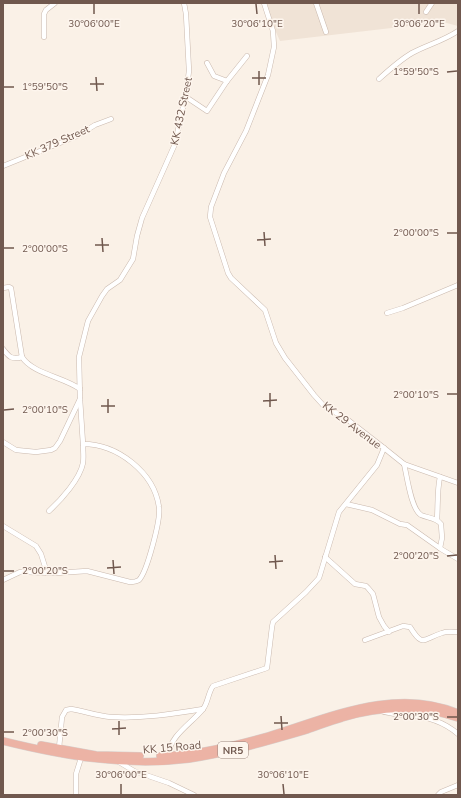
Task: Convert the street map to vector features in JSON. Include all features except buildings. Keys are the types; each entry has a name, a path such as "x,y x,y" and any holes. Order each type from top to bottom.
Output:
{"highway":[{"name":"KK 15 Road","path":"3,741 58,751 96,755 168,756 203,751 241,743 344,712 378,704 412,703 441,707 458,713"},
{"name":"KK 15 Road","path":"3,736 81,758 118,761 178,760 230,751 309,729 352,715 378,710 400,707 420,709 458,718"}],"street":[{"path":"44,36 44,14 49,5 55,3"},
{"name":"KK 432 Street","path":"80,389 79,356 88,321 107,289 120,280 133,259 142,218 175,144 186,97 189,71 184,3"},
{"name":"KK 29 Avenue","path":"168,756 168,748 184,728 203,709 211,689 216,684 267,668 272,627 274,622 317,581 321,573 339,512 377,465 384,448 348,420 323,404 294,370 276,343 265,310 231,278 228,273 210,217 211,207 221,179 246,132 268,75 274,47 272,31 264,3"},
{"path":"316,3 326,32"},
{"path":"426,12 432,3"},
{"path":"379,79 412,53 446,39 458,32"},
{"path":"186,97 207,111 227,81 247,56"},
{"path":"207,63 214,76 227,81"},
{"name":"KK 379 Street","path":"3,166 77,136 95,125 111,119"},
{"path":"387,313 403,308 458,285"},
{"path":"3,288 9,287 12,291 22,357 25,361 34,367 73,384 80,389 84,461 80,471 67,492 49,511"},
{"path":"3,350 12,359 22,357"},
{"path":"3,442 16,450 36,452 55,448 60,441 80,399"},
{"path":"3,580 20,572 90,572 130,582 136,582 141,577 153,544 159,515 159,505 153,489 141,471 123,456 102,446 83,444"},
{"path":"384,448 404,464 458,483"},
{"path":"404,464 415,508 420,514 437,520 441,524 442,538 440,548"},
{"path":"437,520 438,488 440,477"},
{"path":"346,504 372,510 400,524 407,525 458,560"},
{"path":"3,526 36,546 41,554 47,573"},
{"path":"325,557 355,584 366,586 368,588 373,594 379,617 389,632"},
{"path":"365,640 404,626 408,626 417,637 423,641 446,632 458,632"},
{"path":"58,751 62,717 66,710 71,709 110,717 127,717 174,714 203,709"},
{"path":"378,710 390,714 428,717 445,724 458,734"},
{"path":"76,795 76,774 81,758"},
{"path":"118,761 134,771 194,795"},
{"path":"438,795 441,792 458,785"}],"shaded area":[{"path":"263,3 458,3 458,26 443,22 280,41"}]}
